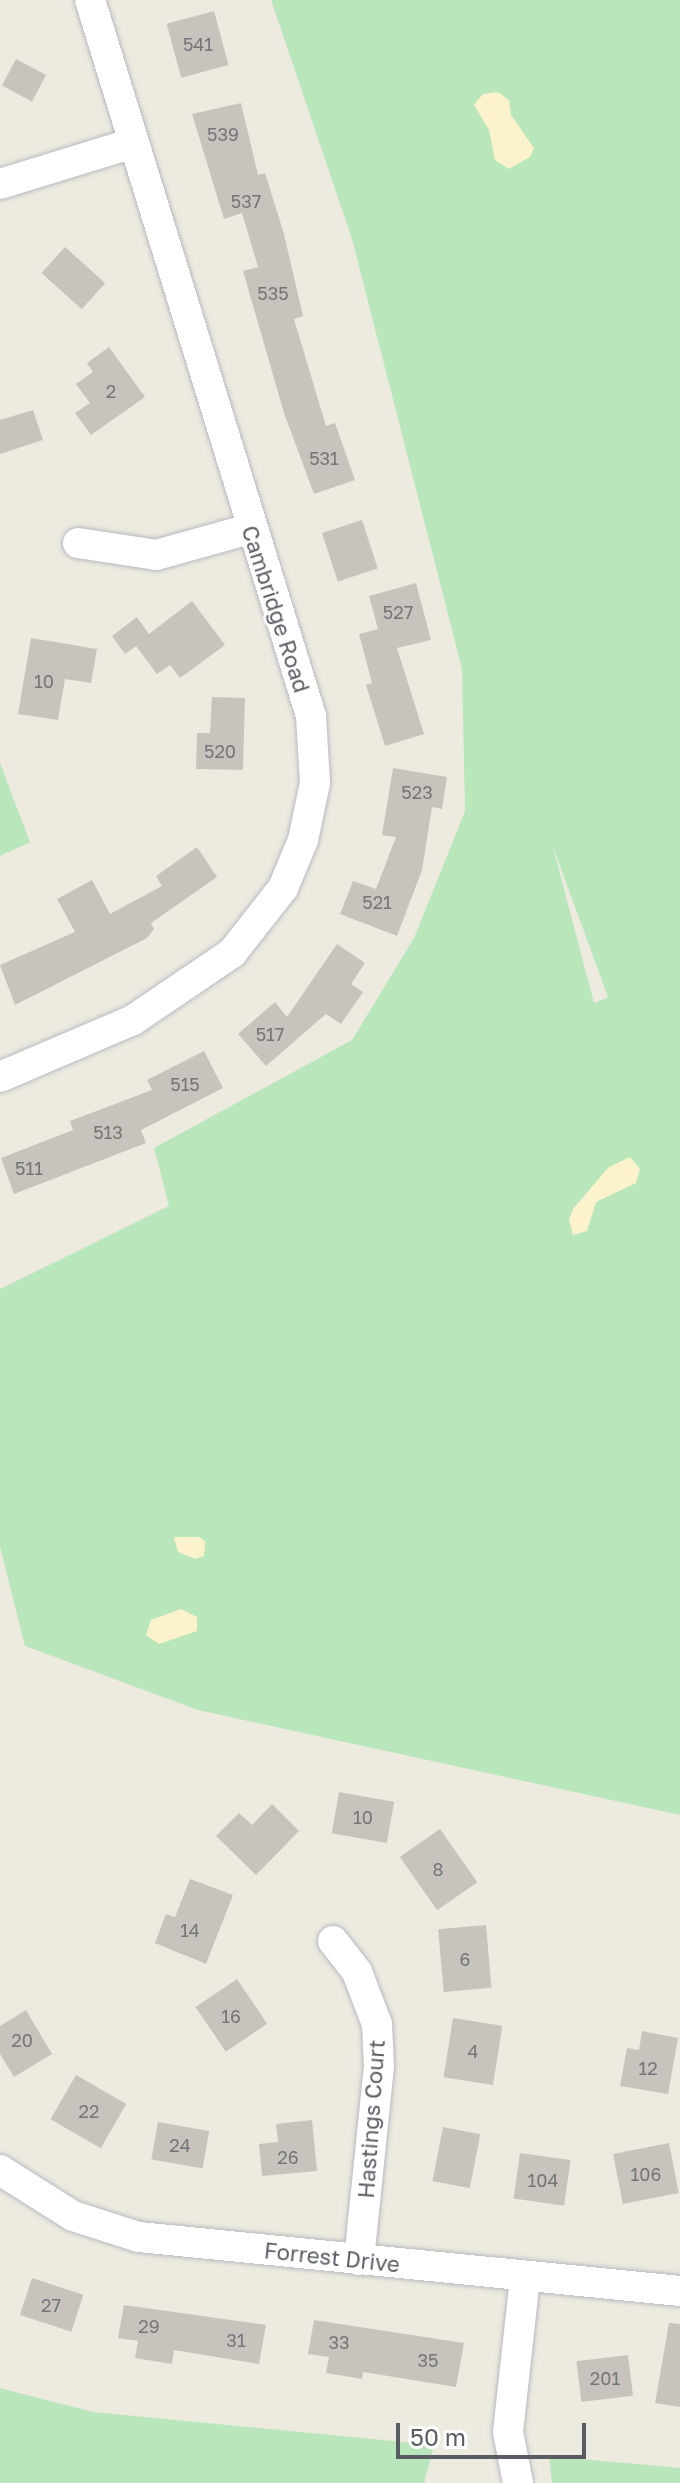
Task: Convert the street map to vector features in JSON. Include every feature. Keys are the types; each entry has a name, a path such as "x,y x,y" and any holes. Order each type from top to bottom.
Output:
{"street":[{"name":"Cambridge Road","path":"0,1077 100,1037 187,987 232,953 283,888 311,813 315,749 311,716 130,144 90,0"},
{"path":"0,184 130,144"},
{"path":"78,543 156,555 250,529"},
{"name":"Hastings Court","path":"333,1941 357,1972 377,2024 379,2066 359,2260"},
{"name":"Forrest Drive","path":"0,2170 73,2216 139,2237 680,2291"},
{"path":"518,2483 508,2432 525,2277"}],"green space":[{"path":"271,0 680,0 680,1815 198,1710 25,1646 0,1547 0,1289 169,1206 154,1148 352,1040 414,938 465,811 462,669 352,239","holes":["553,847 608,997 594,1003"]},
{"path":"0,763 30,842 0,856"},
{"path":"0,2388 93,2412 434,2445 424,2483 0,2483"},
{"path":"549,2456 680,2468 680,2483 552,2483"}],"sand":[{"path":"498,92 509,100 511,115 534,148 530,157 509,169 495,160 489,130 474,105 483,94"},
{"path":"630,1157 640,1169 636,1183 596,1202 587,1231 573,1235 569,1219 573,1209 609,1167"},
{"path":"174,1537 199,1537 205,1541 204,1556 195,1559 178,1552"},
{"path":"181,1609 197,1617 197,1631 159,1644 146,1635 151,1620"}],"building":[{"path":"214,11 228,65 181,78 167,24"},
{"path":"16,59 46,75 32,101 2,85"},
{"path":"241,103 258,175 265,173 284,234 303,316 294,319 326,426 335,423 355,480 314,494 284,413 243,271 258,267 242,213 224,219 192,114"},
{"path":"65,247 105,283 82,309 42,273"},
{"path":"109,347 145,397 91,435 75,413 90,403 76,384 93,372 87,363"},
{"path":"33,410 43,440 0,454 0,420"},
{"path":"362,520 378,569 338,581 322,533"},
{"path":"416,583 431,640 397,648 424,734 385,746 366,685 372,683 359,634 378,629 369,596"},
{"path":"192,601 225,645 180,678 170,665 157,674 136,646 125,654 112,636 137,617 149,634"},
{"path":"31,638 97,649 91,683 65,679 58,720 18,714"},
{"path":"212,697 245,698 243,770 196,769 197,733 210,733"},
{"path":"393,768 447,777 442,809 432,807 422,870 397,936 340,914 353,881 376,889 396,837 382,835"},
{"path":"197,847 217,877 151,923 154,929 147,938 15,1005 0,965 75,932 57,899 92,880 110,914 162,886 156,876"},
{"path":"337,944 365,963 351,984 363,992 341,1024 326,1014 266,1066 238,1034 275,1002 287,1017"},
{"path":"204,1051 223,1088 141,1130 146,1143 14,1194 1,1158 73,1130 70,1121 152,1090 147,1080"},
{"path":"339,1792 394,1802 387,1843 332,1833"},
{"path":"272,1804 299,1831 256,1875 216,1836 239,1813 252,1825"},
{"path":"440,1829 477,1882 437,1910 400,1857"},
{"path":"190,1879 233,1895 206,1964 155,1943 166,1914 175,1917"},
{"path":"486,1925 491,1988 444,1992 438,1929"},
{"path":"237,1979 267,2024 226,2052 196,2007"},
{"path":"26,2010 52,2054 14,2077 0,2054 0,2026"},
{"path":"453,2018 502,2026 493,2085 444,2077"},
{"path":"642,2031 678,2038 668,2094 620,2086 627,2048 639,2050"},
{"path":"76,2075 126,2104 101,2148 51,2119"},
{"path":"312,2120 317,2171 262,2176 259,2144 278,2142 276,2124"},
{"path":"158,2122 209,2131 203,2168 151,2159"},
{"path":"443,2127 480,2134 470,2188 433,2181"},
{"path":"669,2143 679,2193 623,2204 613,2154"},
{"path":"520,2153 571,2160 564,2206 514,2199"},
{"path":"32,2278 83,2295 71,2332 20,2315"},
{"path":"124,2305 266,2325 259,2364 174,2350 172,2364 135,2358 138,2341 118,2338"},
{"path":"314,2320 464,2343 456,2387 363,2372 362,2379 326,2373 329,2357 308,2354"},
{"path":"669,2323 680,2324 680,2407 655,2403"},
{"path":"628,2355 633,2396 581,2402 576,2361"}]}
